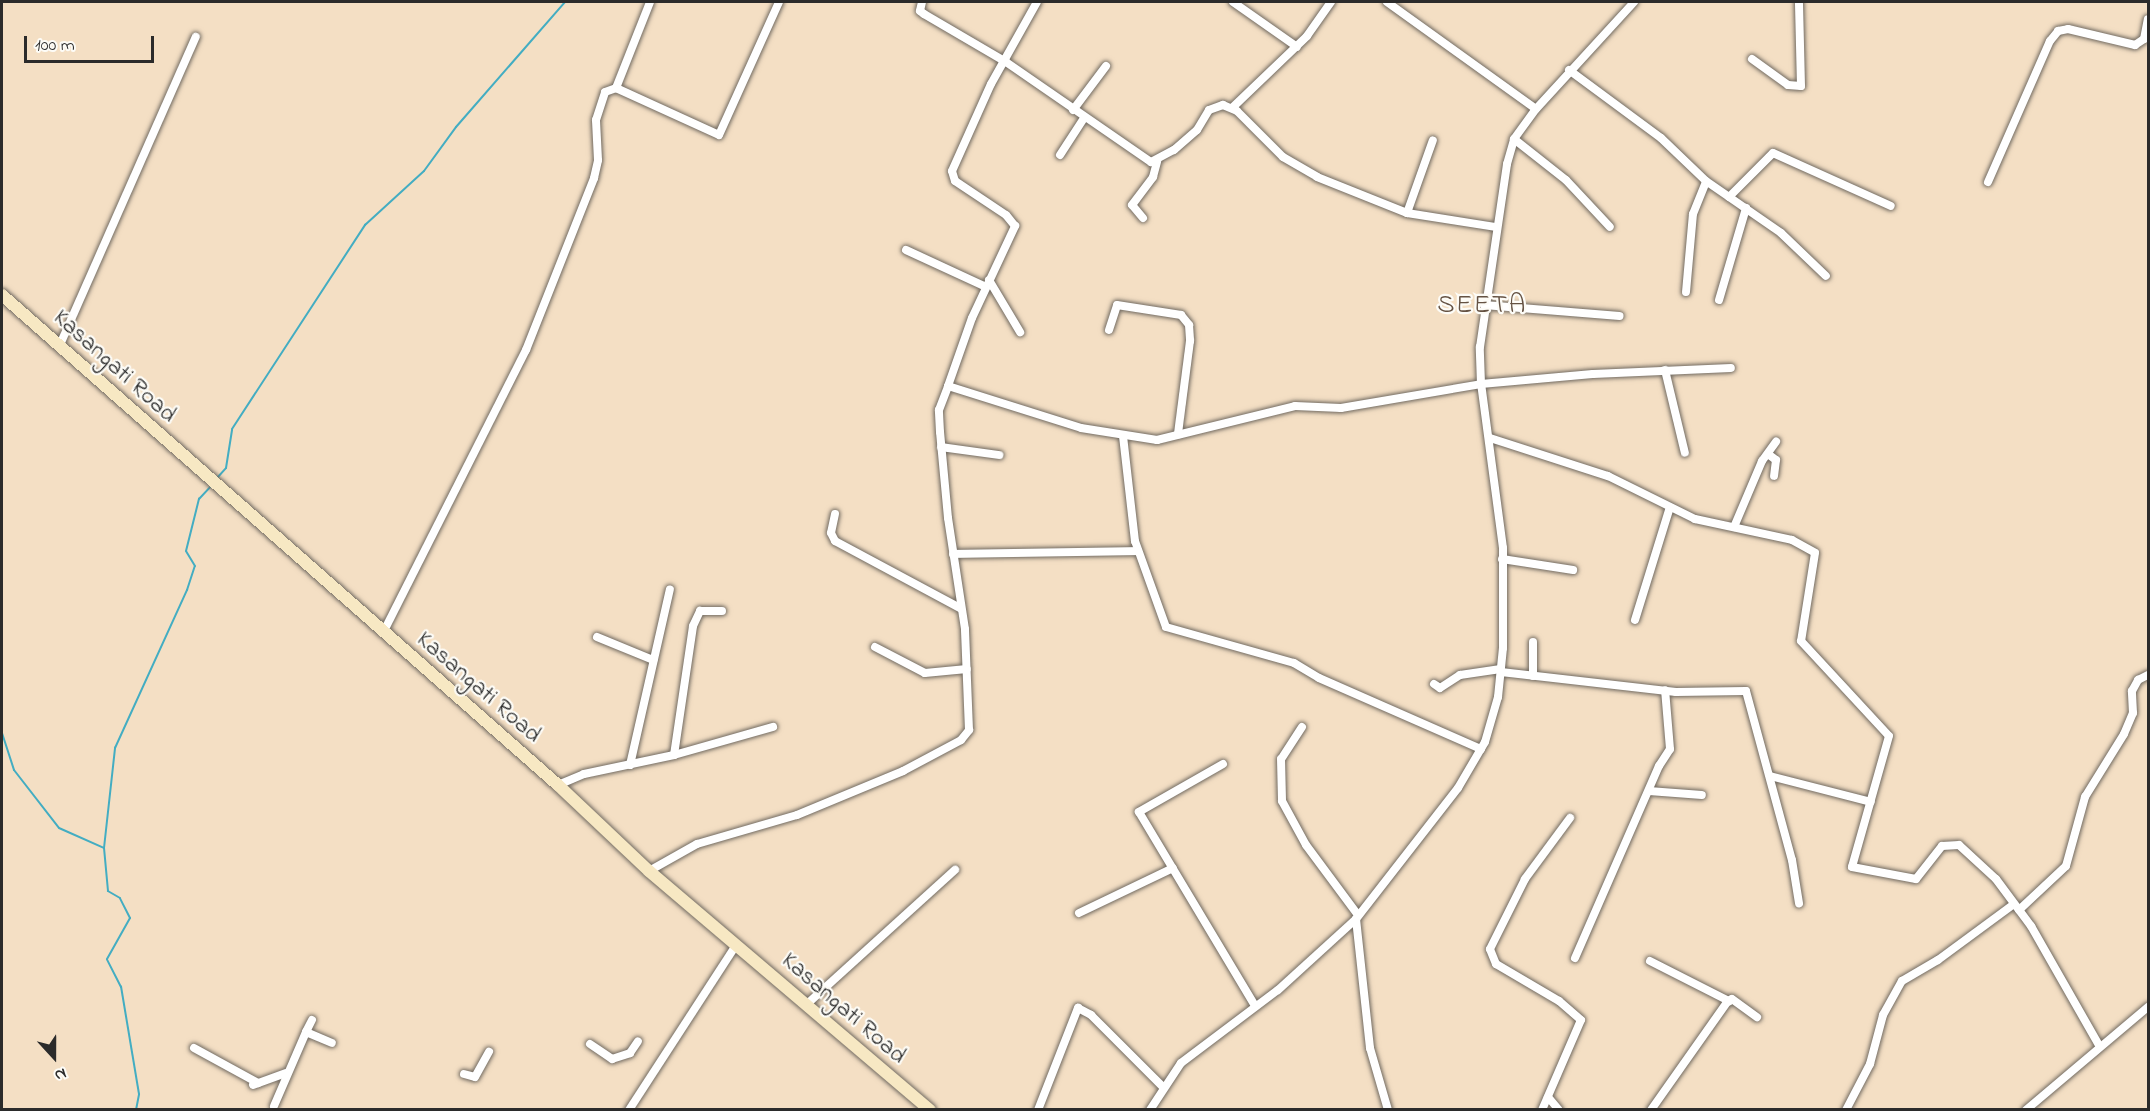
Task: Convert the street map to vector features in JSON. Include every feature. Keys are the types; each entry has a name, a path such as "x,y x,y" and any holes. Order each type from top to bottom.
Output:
{"street":[{"path":"616,88 650,2"},
{"path":"383,633 526,350 594,178 598,160 596,120 604,92 616,88 719,135 779,2"},
{"path":"922,2 920,11 924,14 1006,62 1083,118 1157,162"},
{"path":"649,871 698,844 834,800 961,740 969,730 971,715 967,669 941,447 939,410 1014,223 956,181 952,171 991,84 1006,62 1037,2"},
{"path":"1233,2 1297,47"},
{"path":"1232,108 1297,47 1331,2"},
{"path":"1387,2 1536,109"},
{"path":"1150,1110 1163,1087 1181,1063 1278,990 1357,917 1422,838 1481,749 1498,697 1501,671 1502,559 1490,438 1481,384 1484,305 1495,227 1514,139 1569,70 1634,2"},
{"path":"1752,59 1788,85 1801,86 1798,2"},
{"path":"1988,182 2050,41 2058,31 2068,29 2134,45 2144,39 2148,20"},
{"path":"59,347 196,37"},
{"path":"1073,110 1106,66"},
{"path":"1569,70 1661,138 1706,181 1781,233 1826,276"},
{"path":"1143,218 1132,205 1153,177 1157,162 1197,130 1214,106 1232,108 1283,157 1317,177 1407,213 1495,227"},
{"path":"1060,155 1083,118"},
{"path":"1514,139 1566,180 1610,227"},
{"path":"1407,213 1433,140"},
{"path":"1729,196 1769,155 1776,153 1891,206"},
{"path":"1686,292 1693,214 1706,181"},
{"path":"1719,300 1746,208"},
{"path":"906,250 988,283 1020,332"},
{"name":"Kasangati Road","path":"2,296 558,785 649,871 930,1110"},
{"path":"1109,330 1117,305 1181,315 1189,325 1190,341 1178,435"},
{"path":"1484,305 1620,316"},
{"path":"948,386 1025,412 1123,436 1157,440 1295,406 1341,408 1481,384 1665,370 1731,368"},
{"path":"1665,370 1685,453"},
{"path":"1123,436 1138,551 1166,627 1294,663 1319,678 1481,749"},
{"path":"1490,438 1608,477 1695,519 1792,540 1815,553 1801,641 1889,736 1852,867 1916,879 1942,846 1951,843 1959,845 1996,879 2016,907 2100,1047"},
{"path":"1734,527 1768,454 1776,442"},
{"path":"941,447 999,454"},
{"path":"1768,454 1776,460 1774,476"},
{"path":"1635,620 1670,507"},
{"path":"835,514 831,533 835,541 960,608"},
{"path":"953,554 1138,551"},
{"path":"1502,559 1573,570"},
{"path":"630,765 670,589"},
{"path":"674,755 693,626 700,611 722,611"},
{"path":"597,637 653,660"},
{"path":"1533,642 1533,676"},
{"path":"875,647 925,673 967,669"},
{"path":"1434,684 1440,688 1460,675 1501,671 1665,690 1746,691 1792,860 1799,903"},
{"path":"1846,1110 1870,1064 1883,1015 1902,981 1938,960 2016,907 2066,866 2085,797 2124,734 2133,713 2132,691 2138,680 2148,675"},
{"path":"1575,958 1672,739 1665,690"},
{"path":"558,785 584,774 674,755 773,726"},
{"path":"1302,727 1283,752 1280,795 1306,845 1357,917 1370,1048 1388,1110"},
{"path":"1223,764 1139,812 1255,1006"},
{"path":"1770,776 1871,802"},
{"path":"1649,791 1702,795"},
{"path":"1542,1110 1581,1020 1559,1001 1496,964 1490,949 1526,879 1570,818"},
{"path":"1079,913 1173,868"},
{"path":"807,1004 954,870"},
{"path":"629,1110 736,945"},
{"path":"1650,961 1729,1001 1732,999 1757,1017"},
{"path":"1651,1110 1729,1001"},
{"path":"2026,1110 2148,1007"},
{"path":"1038,1110 1078,1008 1091,1015 1163,1087"},
{"path":"274,1106 286,1073 312,1020"},
{"path":"306,1032 332,1043"},
{"path":"590,1044 612,1059 630,1053 638,1041"},
{"path":"194,1048 255,1084 286,1073"},
{"path":"464,1074 475,1077 489,1052"},
{"path":"1548,1097 1559,1110"}],"waterway":[{"path":"217,478 226,468 232,429 365,225 424,171 456,127 565,2"},
{"path":"136,1110 139,1094 121,987 107,959 130,918 120,898 108,891 104,848 115,748 187,590 195,566 186,551 199,499 212,485"},
{"path":"2,733 14,770 59,828 104,848"}],"district":[{"name":"SEETA","path":"1482,306"}]}
